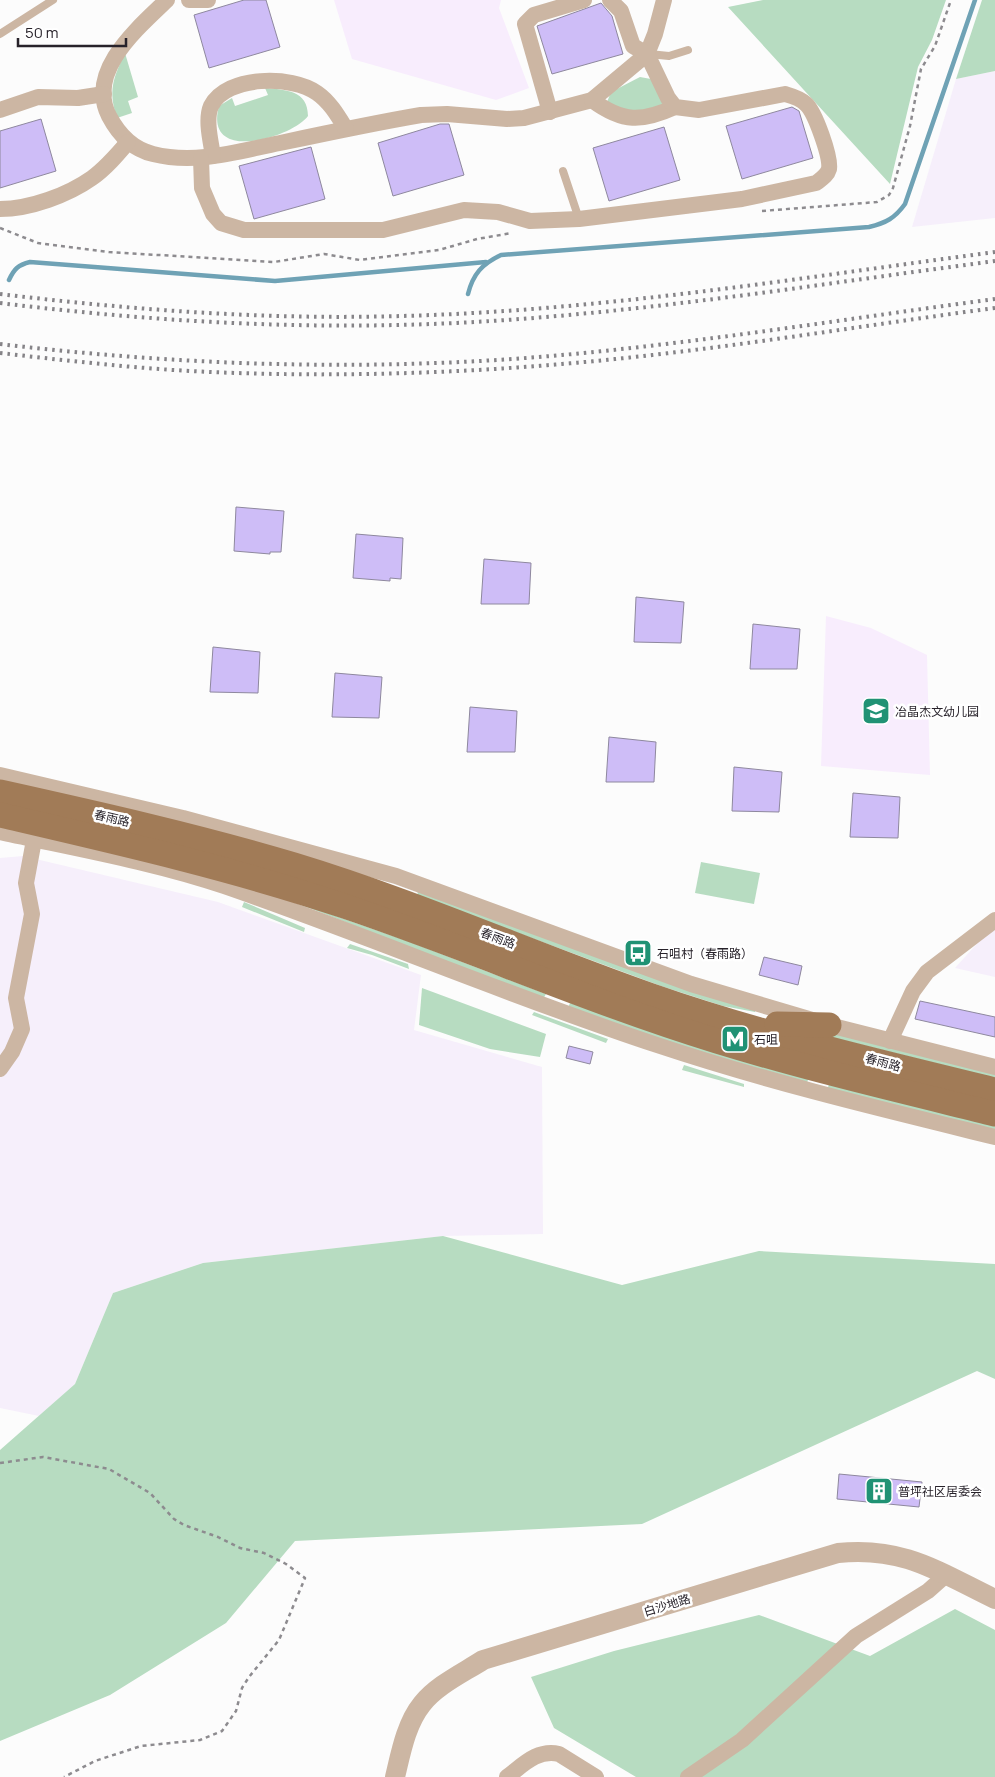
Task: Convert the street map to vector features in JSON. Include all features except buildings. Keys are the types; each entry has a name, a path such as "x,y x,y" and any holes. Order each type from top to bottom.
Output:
{"main road":[{"name":"春雨路","path":"0,792 188,835 297,866 403,902 654,996 736,1023 995,1090"},
{"name":"春雨路","path":"0,815 183,858 291,888 397,924 566,988 717,1041 809,1067 995,1114"},
{"path":"736,1023 829,1025"}],"street":[{"path":"167,0 138,29 111,63 105,77 104,94 108,113 116,130 128,142 153,154 207,157 421,115 447,114 507,119 524,118 592,100 636,65 646,54 655,34 664,0"},
{"path":"189,0 208,0"},
{"path":"550,112 526,32 526,24 534,15 584,0"},
{"path":"610,0 620,11 633,46 646,54 668,98 676,106"},
{"path":"346,129 333,109 318,93 298,83 280,80 259,81 228,91 211,107 209,119 207,157 202,188 213,214 221,223 231,228 244,230 383,230 464,210 498,212 530,221 580,219 756,197 816,183 829,170 828,158 812,112 806,104 797,98 784,94 700,110 676,106 641,119 628,118 605,109 592,100"},
{"path":"0,110 38,97 78,98 104,94"},
{"path":"0,209 21,206 67,191 92,178 128,142"},
{"path":"0,775 184,818 396,876 661,974 829,1025 995,1067"},
{"path":"0,832 177,873 223,886 416,955 596,1024 711,1063 785,1085 995,1138"},
{"path":"0,1069 12,1052 22,1029 16,998 32,914 26,883 34,840"},
{"path":"890,1040 909,998 927,972 995,920"},
{"name":"白沙地路","path":"395,1777 403,1741 422,1704 447,1682 483,1660 838,1553 880,1552 922,1564 995,1600"},
{"path":"688,1777 742,1740 856,1636 928,1591 946,1575"},
{"path":"507,1777 530,1759 552,1752 559,1754 596,1777"}],"lane":[{"path":"0,34 53,0"},
{"path":"646,54 669,56 688,50"},
{"path":"563,170 580,219"}],"path":[{"path":"0,1463 43,1457 109,1469 150,1493 174,1519 184,1525 218,1537 240,1548 264,1553 286,1564 305,1578 279,1640 242,1688 236,1711 222,1731 200,1740 141,1746 95,1761 64,1777"}],"shaded area":[{"path":"334,0 501,0 499,8 529,88 496,100 352,59"},
{"path":"995,71 995,218 912,227 956,79"},
{"name":"冶晶杰文幼儿园","path":"826,616 871,628 927,655 930,775 821,766"},
{"path":"23,856 218,902 421,975 414,1030 542,1067 543,1234 443,1236 203,1263 113,1293 75,1384 39,1416 0,1408 0,858"},
{"path":"995,928 995,977 955,968 985,935"}],"green space":[{"path":"763,0 946,0 932,40 918,67 890,184 728,7"},
{"path":"982,0 995,0 995,71 956,79"},
{"path":"125,53 138,97 128,101 132,113 117,118 112,92 117,70"},
{"path":"640,77 651,79 664,103 659,110 634,115 607,102 611,92"},
{"path":"265,88 288,91 300,96 307,107 308,116 286,132 269,138 236,141 224,135 218,124 219,106 232,98 235,106 268,95"},
{"path":"701,862 760,873 754,904 695,893"},
{"path":"417,889 755,1009 755,1012 723,1006 661,986 418,896"},
{"path":"273,894 410,942 546,994 543,999"},
{"path":"244,902 305,928 304,932 242,907"},
{"path":"350,944 408,964 409,969 347,948"},
{"path":"422,988 546,1034 540,1057 490,1049 419,1025"},
{"path":"570,1003 808,1079 807,1084 748,1068 568,1008"},
{"path":"534,1012 608,1039 606,1043 532,1015"},
{"path":"818,1034 846,1034 995,1071 995,1078"},
{"path":"684,1065 744,1084 744,1087 682,1070"},
{"path":"829,1084 995,1126 995,1134 827,1091"},
{"path":"443,1236 622,1285 759,1251 995,1264 995,1379 977,1371 642,1524 295,1541 226,1623 110,1695 0,1741 0,1450 75,1384 113,1293 203,1263"},
{"path":"955,1609 995,1630 995,1777 636,1777 554,1728 531,1677 614,1651 759,1615 870,1656"}],"waterway":[{"path":"468,294 479,270 501,255 869,227 890,219 905,204 975,0"},
{"path":"9,280 17,268 30,262 275,281 486,262"}],"railway":[{"path":"0,294 100,305 250,315 351,317 476,313 550,308 699,292 995,252"},
{"path":"0,303 99,314 247,324 346,326 471,322 621,310 771,292 995,261"},
{"path":"0,344 210,362 351,365 421,364 616,350 724,337 995,299"},
{"path":"0,353 184,371 298,374 430,372 562,364 671,353 995,308"}],"place":[{"name":"冶晶杰文幼儿园","path":"876,711"},
{"name":"石咀村（春雨路）","path":"638,953"},
{"name":"石咀","path":"735,1039"},
{"name":"普坪社区居委会","path":"879,1491"}]}
